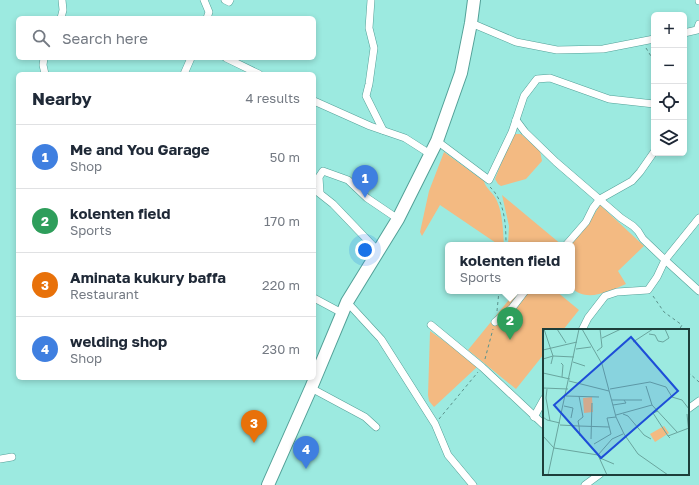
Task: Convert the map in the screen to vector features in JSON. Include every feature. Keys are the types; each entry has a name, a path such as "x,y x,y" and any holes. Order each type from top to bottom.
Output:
{"highway":[{"path":"316,376 344,308 398,219 436,141 461,73 474,0"},
{"path":"268,485 314,380"}],"street":[{"path":"62,0 63,10 62,16"},
{"path":"204,0 209,12 208,16"},
{"path":"225,0 229,2 230,0"},
{"path":"371,0 369,28 374,48 370,84 366,96 383,130"},
{"path":"471,23 516,42 557,50 604,49 651,39"},
{"path":"687,32 698,29"},
{"path":"44,60 45,72"},
{"path":"185,72 190,60"},
{"path":"230,60 255,72"},
{"path":"436,141 490,180 516,120 524,96 538,79 550,78 609,99 651,104"},
{"path":"316,102 370,126 405,138 430,154"},
{"path":"516,120 525,132 556,162 621,218 633,226 643,239 699,291"},
{"path":"569,242 586,222 593,208 600,199 632,181 651,156"},
{"path":"378,251 332,204 317,191 319,177 323,171 348,180 367,198 398,219"},
{"path":"582,329 588,318 605,296 618,292 648,290 657,277 665,260 699,218"},
{"path":"495,322 512,308 523,294"},
{"path":"316,299 344,308 381,339 435,424 448,455 473,485"},
{"path":"431,325 482,367 543,424"},
{"path":"311,388 366,417 376,427"},
{"path":"534,417 543,401"},
{"path":"689,408 699,401"},
{"path":"0,460 12,457"},
{"path":"585,485 598,475"}],"path":[{"path":"641,41 651,57"},
{"path":"490,180 489,186 499,198 506,226 506,242"},
{"path":"648,290 664,312 682,326 680,329"},
{"path":"435,424 482,367 495,322 499,294"},
{"path":"689,373 699,382"}],"shaded area":[{"path":"515,134 521,134 540,151 542,161 526,179 501,186 495,179 511,138"},
{"path":"444,152 484,181 486,186 496,198 502,217 504,242 495,242 440,205 422,236 420,232 429,191"},
{"path":"502,195 558,242 508,242 509,226"},
{"path":"600,205 644,246 618,271 626,284 606,292 584,295 575,290 575,242 573,242 588,224"},
{"path":"514,294 560,294 579,310 564,329 543,329 543,355 516,389 468,350"},
{"path":"430,331 461,353 477,367 434,407 429,401 428,395"}],"place":[{"name":"Me and You Garage","path":"365,198"},
{"name":"kolenten field","path":"510,340"},
{"name":"Aminata kukury baffa","path":"254,443"},
{"name":"welding shop","path":"306,469"}]}
